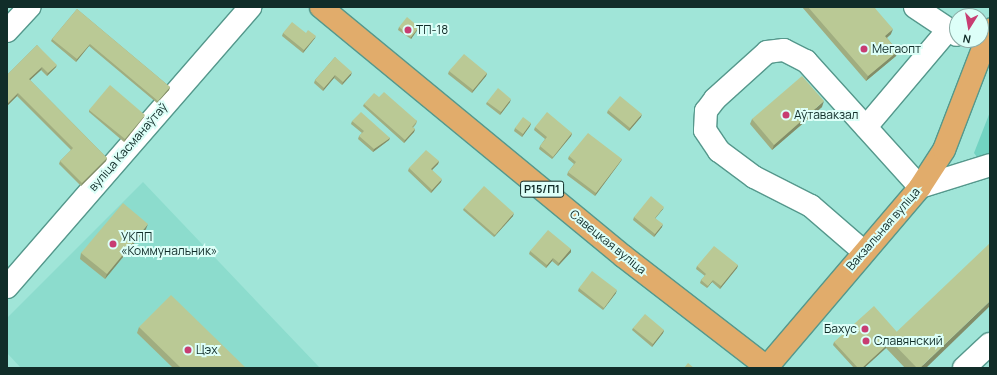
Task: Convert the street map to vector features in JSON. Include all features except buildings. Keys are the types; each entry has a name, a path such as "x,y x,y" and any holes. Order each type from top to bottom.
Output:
{"main road":[{"name":"Савецкая вуліца","path":"321,7 617,250 767,368"},
{"name":"Вакзальная вуліца","path":"767,368 863,251 920,187 944,150 978,48"}],"street":[{"path":"7,31 28,7"},
{"name":"вуліца Касманаўтаў","path":"7,287 250,7"},
{"path":"915,7 949,31"},
{"path":"866,126 949,36"},
{"path":"863,251 811,206 754,177 719,151 705,130 706,111 715,99 766,52 784,50 806,61 920,187 990,165"},
{"path":"964,368 990,344"}],"shaded area":[{"path":"990,112 990,158 980,161 974,153"},
{"path":"143,182 320,368 21,368 7,353 7,318"}],"place":[{"name":"ТП-18","path":"408,30"},
{"name":"Мегаопт","path":"864,49"},
{"name":"Аўтавакзал","path":"786,115"},
{"name":"УКПП «Коммунальник»","path":"113,244"},
{"name":"Бахус","path":"865,329"},
{"name":"Славянский","path":"866,341"},
{"name":"Цэх","path":"188,350"}]}
